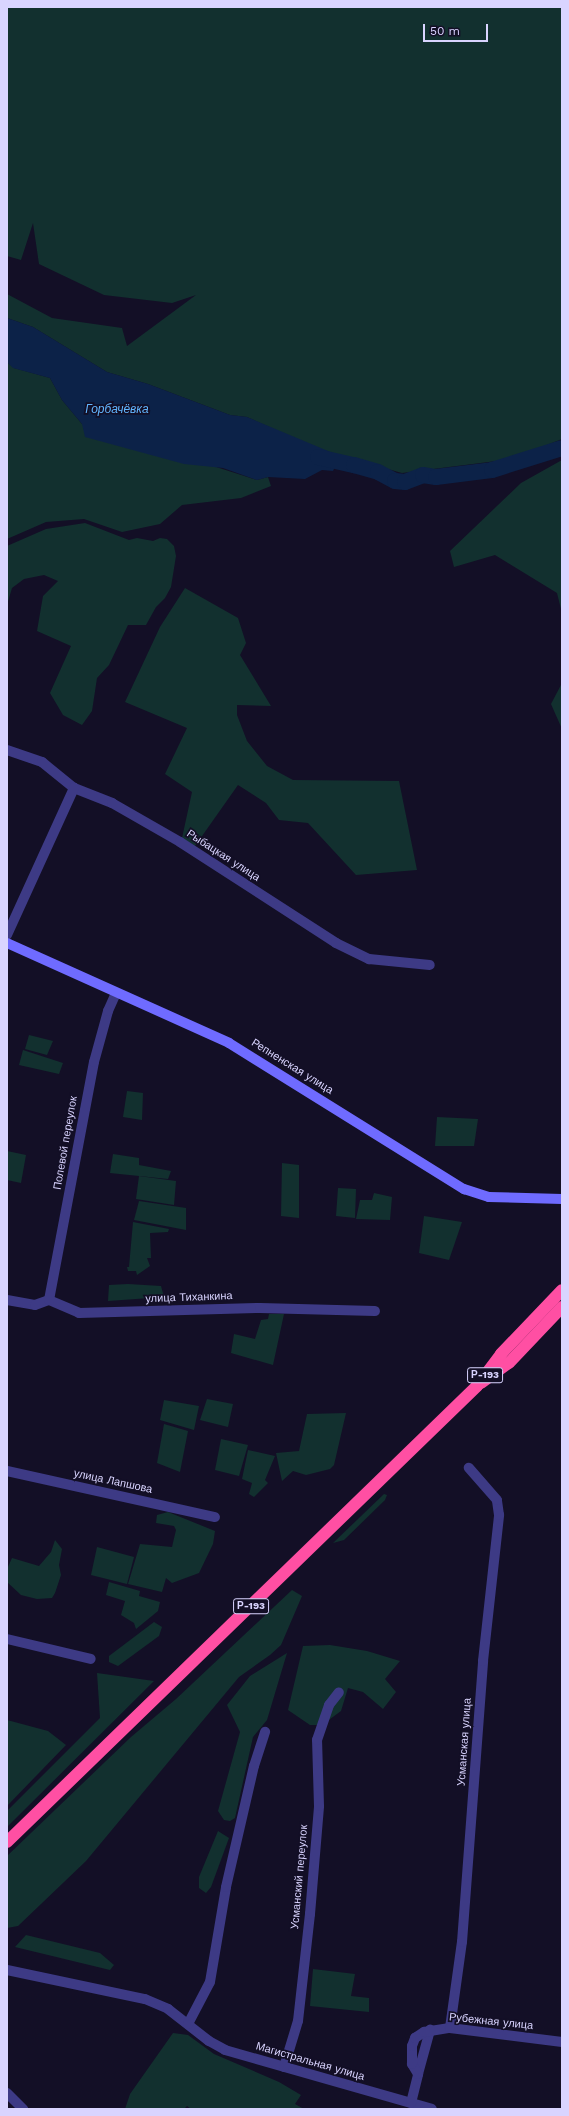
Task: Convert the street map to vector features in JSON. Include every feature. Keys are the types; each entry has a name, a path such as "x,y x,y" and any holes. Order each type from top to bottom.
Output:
{"highway":[{"name":"Р-193","path":"7,1842 477,1386 501,1354 562,1290"},
{"path":"477,1386 509,1362 562,1307"}],"street":[{"name":"Рыбацкая улица","path":"7,750 42,762 74,788 112,803 180,842 336,943 369,959 430,966"},
{"path":"7,935 74,788"},
{"name":"Репненская улица","path":"7,944 229,1043 464,1189 489,1197 562,1199"},
{"name":"Полевой переулок","path":"49,1300 94,1062 108,1010 116,993"},
{"path":"7,1300 36,1305 49,1300"},
{"name":"улица Тиханкина","path":"49,1300 79,1313 260,1308 375,1311"},
{"name":"Усманская улица","path":"450,2028 462,1942 483,1661 499,1515 497,1500 469,1468"},
{"name":"улица Лапшова","path":"7,1471 215,1517"},
{"path":"7,1638 91,1659"},
{"name":"Усманский переулок","path":"284,2067 298,2021 310,1914 319,1806 317,1740 329,1705 339,1692"},
{"path":"188,2024 210,1982 226,1887 254,1766 265,1732"},
{"name":"Магистральная улица","path":"7,1970 145,1999 168,2009 209,2041 225,2050 432,2109"},
{"name":"Рубежная улица","path":"418,2074 412,2064 411,2052 413,2042 419,2034 430,2030 450,2028 562,2042"},
{"path":"411,2103 430,2030"},
{"path":"7,2093 23,2109"}],"green space":[{"path":"7,7 562,7 562,439 512,459 402,473 323,451 247,417 230,415 148,384 107,372 33,327 7,318 7,294 52,318 122,328 127,346 196,295 172,303 104,295 39,264 33,223 21,260 7,256"},
{"path":"7,362 14,368 50,378 62,400 82,424 257,480 268,477 271,486 241,498 182,505 160,524 122,532 84,519 46,522 7,539"},
{"path":"562,460 562,613 557,593 495,555 454,567 450,551 521,483"},
{"path":"85,523 129,540 137,538 153,541 160,538 167,539 174,546 176,556 171,587 165,598 156,607 146,625 128,625 109,665 97,678 92,711 82,725 63,715 50,693 71,646 37,631 43,596 58,581 44,575 24,579 12,588 7,605 7,546 46,529"},
{"path":"185,588 238,618 246,643 240,655 271,706 237,705 237,715 247,741 267,766 293,780 399,781 417,870 356,875 308,823 279,820 266,803 238,785 195,846 182,838 192,792 165,774 187,728 125,702 160,627"},
{"path":"562,683 562,729 551,704"},
{"path":"29,1035 53,1041 47,1055 25,1049"},
{"path":"23,1050 63,1063 59,1074 19,1065"},
{"path":"127,1091 143,1093 142,1120 123,1117"},
{"path":"437,1117 478,1119 474,1146 435,1146"},
{"path":"7,1151 26,1155 21,1183 7,1180"},
{"path":"113,1154 139,1158 139,1165 171,1171 168,1179 110,1173"},
{"path":"282,1163 299,1165 299,1218 281,1216"},
{"path":"139,1176 176,1181 174,1205 136,1199"},
{"path":"338,1188 356,1189 355,1218 336,1216"},
{"path":"374,1193 392,1197 390,1220 356,1219 360,1200 372,1200"},
{"path":"139,1201 186,1208 186,1230 134,1220"},
{"path":"424,1216 462,1222 449,1260 419,1253"},
{"path":"133,1222 169,1229 168,1232 150,1233 151,1258 147,1258 150,1266 137,1275 136,1271 128,1271 127,1267 129,1267"},
{"path":"128,1284 161,1286 164,1297 108,1301 109,1285"},
{"path":"269,1314 284,1314 273,1365 231,1353 234,1334 255,1339 261,1320 268,1319"},
{"path":"207,1399 233,1404 228,1427 200,1420"},
{"path":"164,1400 199,1406 194,1430 160,1420"},
{"path":"346,1413 334,1465 330,1469 306,1475 293,1471 282,1481 276,1453 299,1451 307,1414"},
{"path":"164,1424 188,1431 180,1472 157,1463"},
{"path":"221,1439 248,1445 239,1476 215,1470"},
{"path":"248,1450 275,1456 265,1480 268,1483 254,1497 249,1494 252,1483 242,1479"},
{"path":"384,1494 387,1495 385,1500 344,1540 333,1543"},
{"path":"168,1512 215,1531 213,1544 199,1573 172,1583 166,1578 162,1592 128,1584 140,1544 172,1547 176,1530 174,1526 156,1523 157,1515"},
{"path":"55,1540 62,1549 59,1565 61,1575 52,1598 37,1599 21,1595 7,1582 7,1569 12,1558 39,1566 51,1552"},
{"path":"97,1547 134,1557 127,1584 91,1575"},
{"path":"109,1582 140,1591 139,1596 160,1602 158,1611 136,1629 134,1623 121,1615 125,1601 106,1595"},
{"path":"292,1590 302,1596 281,1645 270,1655 239,1677 86,1861 18,1926 7,1928 7,1856 131,1737 176,1699"},
{"path":"154,1622 162,1627 159,1636 118,1666 109,1662 109,1656"},
{"path":"330,1645 367,1651 400,1661 385,1679 396,1692 383,1709 363,1692 348,1688 341,1711 322,1725 310,1725 288,1710 303,1646"},
{"path":"287,1653 267,1720 253,1737 235,1818 230,1821 224,1820 218,1811 240,1732 227,1705 250,1676"},
{"path":"97,1673 154,1681 7,1827 7,1811 100,1718"},
{"path":"7,1720 48,1731 66,1745 7,1806"},
{"path":"218,1831 229,1838 211,1887 206,1893 199,1888 199,1877"},
{"path":"26,1935 100,1953 114,1965 110,1970 15,1947"},
{"path":"313,1969 355,1974 351,1996 369,1998 369,2012 310,2006"},
{"path":"173,2033 188,2035 214,2054 279,2082 301,2095 295,2104 304,2109 191,2109 187,2106 184,2109 125,2109 130,2094"}],"water":[{"name":"Горбачёвка","path":"7,318 33,327 107,372 148,384 230,415 247,417 340,456 333,471 322,470 305,479 268,477 257,480 223,468 184,464 85,437 82,424 62,400 50,378 13,368 7,362"}],"waterway":[{"path":"318,457 354,465 378,472 395,481 405,482 423,475 436,477 492,470 562,448"}]}
